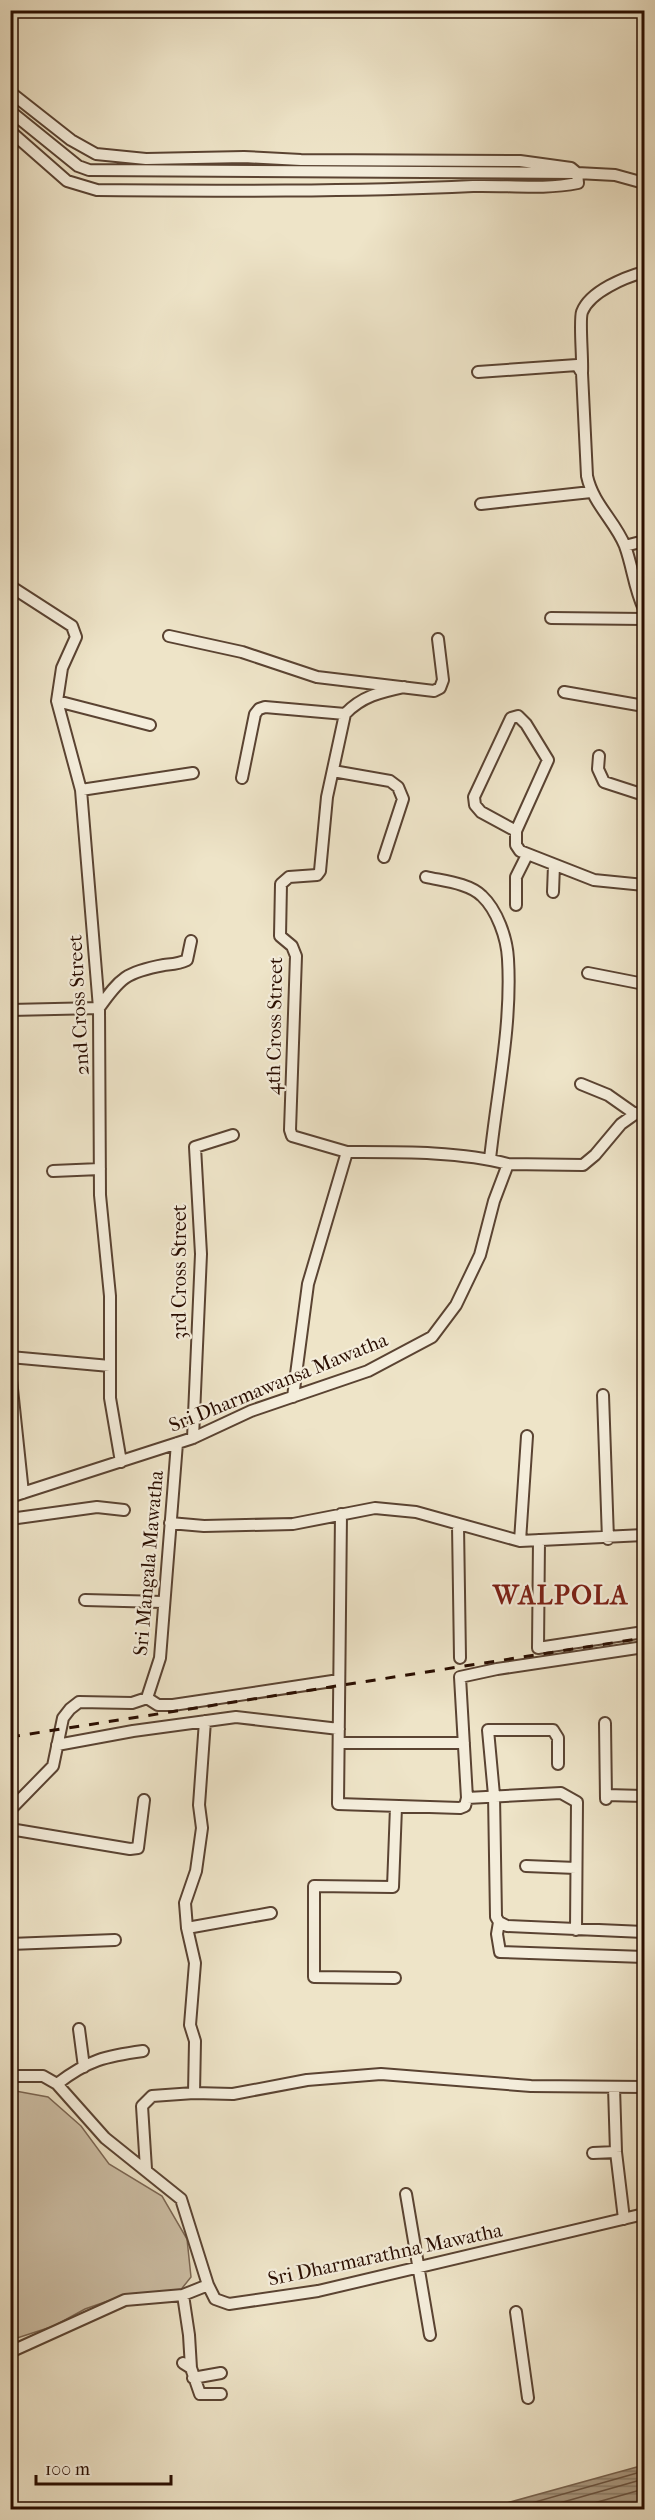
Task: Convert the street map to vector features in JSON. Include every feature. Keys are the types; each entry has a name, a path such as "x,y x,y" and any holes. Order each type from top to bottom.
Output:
{"street":[{"path":"10,92 71,140 96,154 146,159 244,157 301,160 520,161 571,168 577,173 578,183 557,188 481,186 395,190 98,190 68,182 10,131"},
{"path":"10,111 78,166 89,170 577,173 615,175 645,183"},
{"path":"645,272 620,279 593,299 582,312 582,373 587,476 591,492 625,546 636,593 645,609"},
{"path":"478,372 577,365 582,373"},
{"path":"481,504 591,492"},
{"path":"625,546 645,542"},
{"name":"2nd Cross Street","path":"10,586 75,630 76,637 62,668 57,701 81,790 99,1008 100,1195 110,1296 110,1398 121,1462"},
{"path":"551,618 645,619"},
{"path":"169,636 243,652 317,677 434,691 440,688 443,680 438,639"},
{"path":"242,778 255,714 259,709 273,708 345,714 355,704 370,695 404,687"},
{"path":"564,692 645,706"},
{"path":"57,701 150,725"},
{"name":"4th Cross Street","path":"345,714 327,797 320,871 317,875 293,876 283,880 280,936 292,946 296,956 290,1130 292,1136 347,1152"},
{"path":"516,831 481,812 475,805 474,797 511,717 518,716 526,724 548,760 516,831 516,845 520,851 594,880 645,885"},
{"path":"599,756 598,769 604,782 645,795"},
{"path":"333,771 390,781 398,787 403,799 384,857"},
{"path":"81,790 193,774"},
{"path":"516,905 516,877 528,855"},
{"path":"553,892 554,865"},
{"path":"426,877 465,886 481,894 493,910 504,938 508,958 506,1015 500,1093 490,1160"},
{"path":"10,1010 99,1008 118,981 127,976 165,965 179,964 187,960 191,941"},
{"path":"588,974 645,984"},
{"path":"581,1084 608,1095 640,1113"},
{"path":"293,1396 308,1284 347,1152 392,1152 490,1160 508,1164 583,1165 595,1155 621,1124 640,1113"},
{"name":"3rd Cross Street","path":"193,1438 201,1254 195,1147 233,1135"},
{"name":"Sri Dharmawansa Mawatha","path":"10,1497 193,1438 251,1412 368,1371 432,1337 456,1305 480,1255 494,1201 508,1164"},
{"path":"53,1172 100,1170"},
{"path":"10,1357 110,1366"},
{"path":"10,1370 23,1493"},
{"path":"603,1395 608,1539"},
{"path":"520,1541 527,1436"},
{"name":"Sri Mangala Mawatha","path":"147,1698 160,1658 177,1443"},
{"path":"10,1519 98,1507 124,1510"},
{"path":"170,1523 204,1526 293,1524 375,1508 416,1512 520,1541 608,1539 645,1535"},
{"path":"341,1514 338,1804 396,1807 460,1808 465,1806 467,1798 460,1677 497,1669 645,1647"},
{"path":"458,1525 460,1658"},
{"path":"539,1540 537,1648 645,1632"},
{"path":"85,1600 163,1602"},
{"path":"10,1810 53,1766 63,1718 70,1708 80,1702 132,1703 147,1698 158,1705 173,1705 339,1680"},
{"path":"57,1745 133,1731 236,1717 339,1729"},
{"path":"194,2093 195,2041 190,2025 195,1963 187,1928 185,1903 196,1871 202,1828 199,1805 205,1721"},
{"path":"605,1723 606,1797 645,1796"},
{"path":"558,1764 558,1738 552,1730 488,1730 494,1796 496,1917 499,1922 507,1926 645,1932"},
{"path":"339,1743 464,1743"},
{"path":"467,1798 561,1793 577,1802 576,1930"},
{"path":"10,1829 130,1849 138,1848 144,1800"},
{"path":"395,1978 314,1977 314,1886 393,1887 396,1807"},
{"path":"526,1866 576,1868"},
{"path":"187,1928 271,1913"},
{"path":"499,1922 497,1934 500,1952 645,1957"},
{"path":"10,1944 115,1940"},
{"path":"79,2029 84,2067"},
{"path":"57,2084 73,2072 104,2057 143,2051"},
{"path":"146,2169 142,2106 152,2096 194,2093 233,2094 307,2080 381,2074 531,2086 645,2087"},
{"path":"10,2076 43,2076 57,2084 105,2138 181,2199 208,2285 215,2299"},
{"path":"614,2087 616,2152 624,2219"},
{"path":"593,2153 616,2152"},
{"path":"406,2194 430,2336"},
{"name":"Sri Dharmarathna Mawatha","path":"188,2294 230,2304 318,2291 645,2214"},
{"path":"10,2352 125,2300 188,2294 208,2285"},
{"path":"188,2294 189,2370 200,2394 221,2394"},
{"path":"516,2312 528,2398"},
{"path":"189,2370 221,2373"}],"shaded area":[{"path":"10,2090 48,2097 81,2126 109,2164 162,2196 187,2239 191,2277 179,2292 125,2295 85,2309 54,2326 11,2340"}],"water":[{"path":"331,11 377,11 349,17"},
{"path":"644,2465 644,2509 485,2509"}],"railway":[{"path":"10,1737 644,1638"}],"district":[{"name":"WALPOLA","path":"561,1595"}]}
